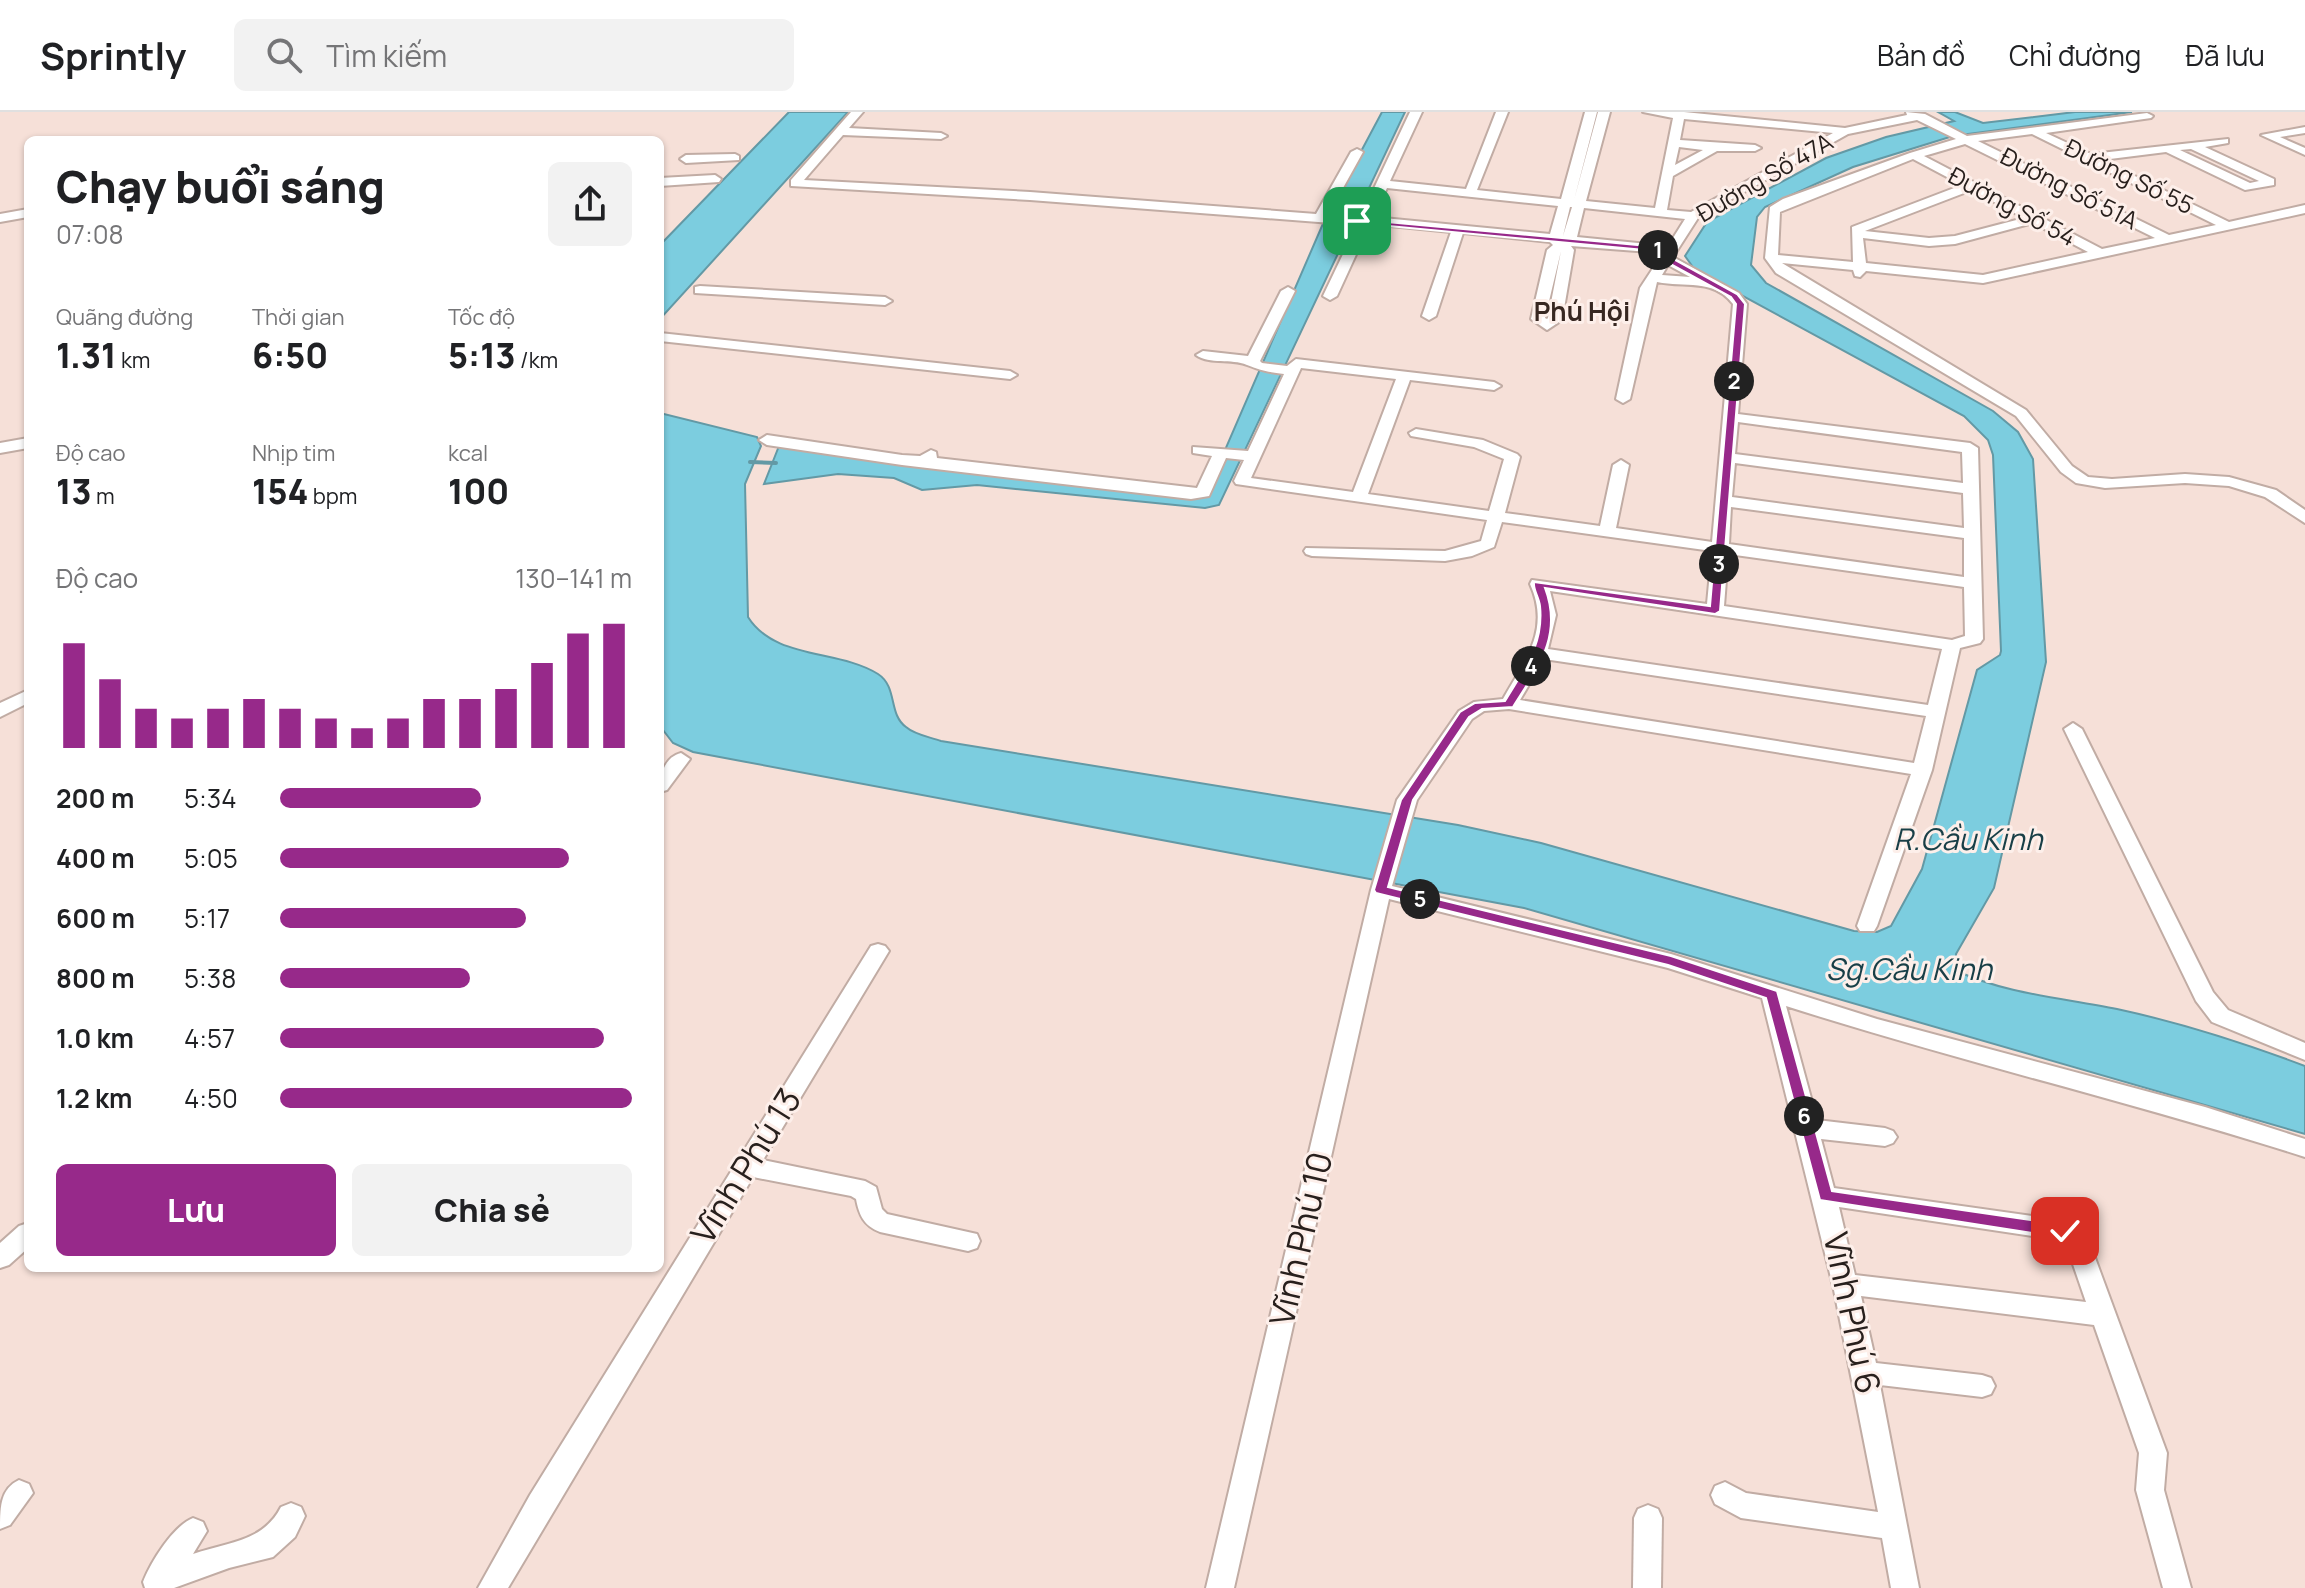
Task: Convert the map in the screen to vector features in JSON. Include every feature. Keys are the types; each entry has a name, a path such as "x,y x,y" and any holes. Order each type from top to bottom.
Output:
{"street":[{"path":"857,112 795,183 876,192 1364,219 1563,239 1668,254 1734,296 1740,304 1715,611"},
{"path":"1330,296 1416,112"},
{"path":"1470,193 1502,112"},
{"path":"1563,239 1568,250 1555,320 1547,326 1538,319 1553,250 1563,239 1572,204 1591,112"},
{"path":"1572,204 1604,112"},
{"path":"1649,112 1845,131"},
{"name":"Đường Số 51A","path":"1915,114 2171,241"},
{"name":"Đường Số 47A","path":"1623,399 1647,288 1693,216 1845,131 1915,114"},
{"path":"1660,213 1679,115"},
{"path":"2147,116 1966,137 1914,155 1774,210 1773,261 1781,270 2021,413 2043,434 2070,474 2082,480 2105,484 2145,480 2223,482 2281,496 2305,518"},
{"name":"Đường Số 55","path":"2032,130 2226,225"},
{"path":"2305,130 2267,135 2305,152"},
{"path":"840,131 941,136"},
{"path":"2090,158 2224,141"},
{"path":"1674,143 1715,148 1755,148"},
{"path":"2167,148 2249,187 2270,182 2192,145"},
{"path":"1668,174 1715,148"},
{"path":"1322,218 1357,152"},
{"name":"Đường Số 54","path":"1914,155 2104,256"},
{"path":"686,159 735,158"},
{"path":"664,182 715,179"},
{"path":"1383,184 1693,216"},
{"path":"1859,270 1856,230 1972,186"},
{"path":"2171,241 2226,225 2305,209"},
{"path":"0,218 24,214"},
{"path":"1773,261 1991,285 2171,241 2305,215"},
{"path":"1364,219 1563,239"},
{"path":"1857,234 1929,242 1955,240 2035,219"},
{"path":"1429,316 1458,230"},
{"path":"1655,278 1674,282 1705,279"},
{"path":"700,290 885,301"},
{"path":"1255,364 1288,291"},
{"path":"664,337 1010,375"},
{"path":"1203,355 1289,371"},
{"path":"1494,386 1296,363 1289,371 1250,456 1242,481 1973,583"},
{"path":"1359,497 1404,376"},
{"path":"1731,417 1970,448 1974,639 1952,645 1538,584 1545,604 1545,639 1509,704 1922,770"},
{"path":"1312,551 1397,556 1466,553 1488,544 1512,457 1478,443 1416,433"},
{"path":"767,440 868,457 929,456 1191,494 1203,493 1222,453"},
{"path":"0,448 24,444"},
{"path":"1198,450 1250,456"},
{"path":"1728,458 1971,489"},
{"path":"1607,532 1621,465"},
{"path":"1724,501 1972,534"},
{"path":"1867,926 1922,770 1952,645"},
{"path":"1539,653 1936,712"},
{"path":"0,711 24,697"},
{"name":"Vĩnh Phú 10","path":"1220,1588 1382,885 1406,804 1465,715 1480,706 1509,704"},
{"path":"2073,729 2204,996 2220,1016 2305,1052"},
{"path":"664,781 681,759"},
{"path":"1382,885 1671,961 1772,995 2205,1116 2305,1148"},
{"name":"Vĩnh Phú 13","path":"492,1588 878,951"},
{"name":"Vĩnh Phú 6","path":"1772,995 1826,1196 1846,1284 1866,1374 1905,1588"},
{"path":"1808,1128 1885,1137"},
{"path":"745,1166 856,1188 867,1194 871,1213 880,1222 968,1241"},
{"path":"1826,1196 2068,1228 2153,1453 2150,1490 2177,1588"},
{"path":"0,1258 24,1237"},
{"path":"1846,1284 2103,1315"},
{"path":"1866,1374 1891,1374 1982,1386"},
{"path":"0,1516 19,1493"},
{"path":"1725,1495 1741,1505 1895,1527"},
{"path":"155,1584 229,1555 263,1548 285,1528 291,1516"},
{"path":"1647,1588 1648,1518"},
{"path":"155,1584 193,1531"}],"water":[{"path":"789,112 848,112 664,315 664,241"},
{"path":"1382,112 1405,112 1219,505 1205,508 977,485 922,490 894,478 838,474 764,484 779,446 1206,494 1325,219"},
{"path":"1938,112 1955,112 1983,123 2075,112 2132,112 1953,136 1853,167 1765,207 1757,217 1751,265 1766,283 1993,411 2018,432 2033,459 2046,662 1994,888 1956,954 1957,971 2015,990 2165,1021 2305,1066 2305,1134 1524,908 693,752 673,743 664,731 664,414 757,437 761,446 745,484 748,617 774,641 862,666 878,674 888,686 900,722 918,734 941,741 1458,825 1541,843 1854,931 1877,932 1891,926 1922,869 1977,670 2000,655 2001,651 1993,455 1988,440 1964,416 1695,270 1685,256 1707,222 1826,158 1886,137 1954,121"}],"waterway":[{"path":"750,462 776,463"}],"district":[{"name":"Phú Hội","path":"1582,312"}],"route":[{"path":"1357,221 1670,250 1666,258 1712,282 1734,296 1740,304 1715,611 1538,584 1545,604 1545,639 1539,653 1509,704 1480,706 1465,715 1407,800 1381,890 1671,961 1772,995 1826,1196 1925,1213 2065,1231"}],"water label":[{"name":"R.Cầu Kinh","path":"1968,840"},
{"name":"Sg.Cầu Kinh","path":"1909,970"}]}
